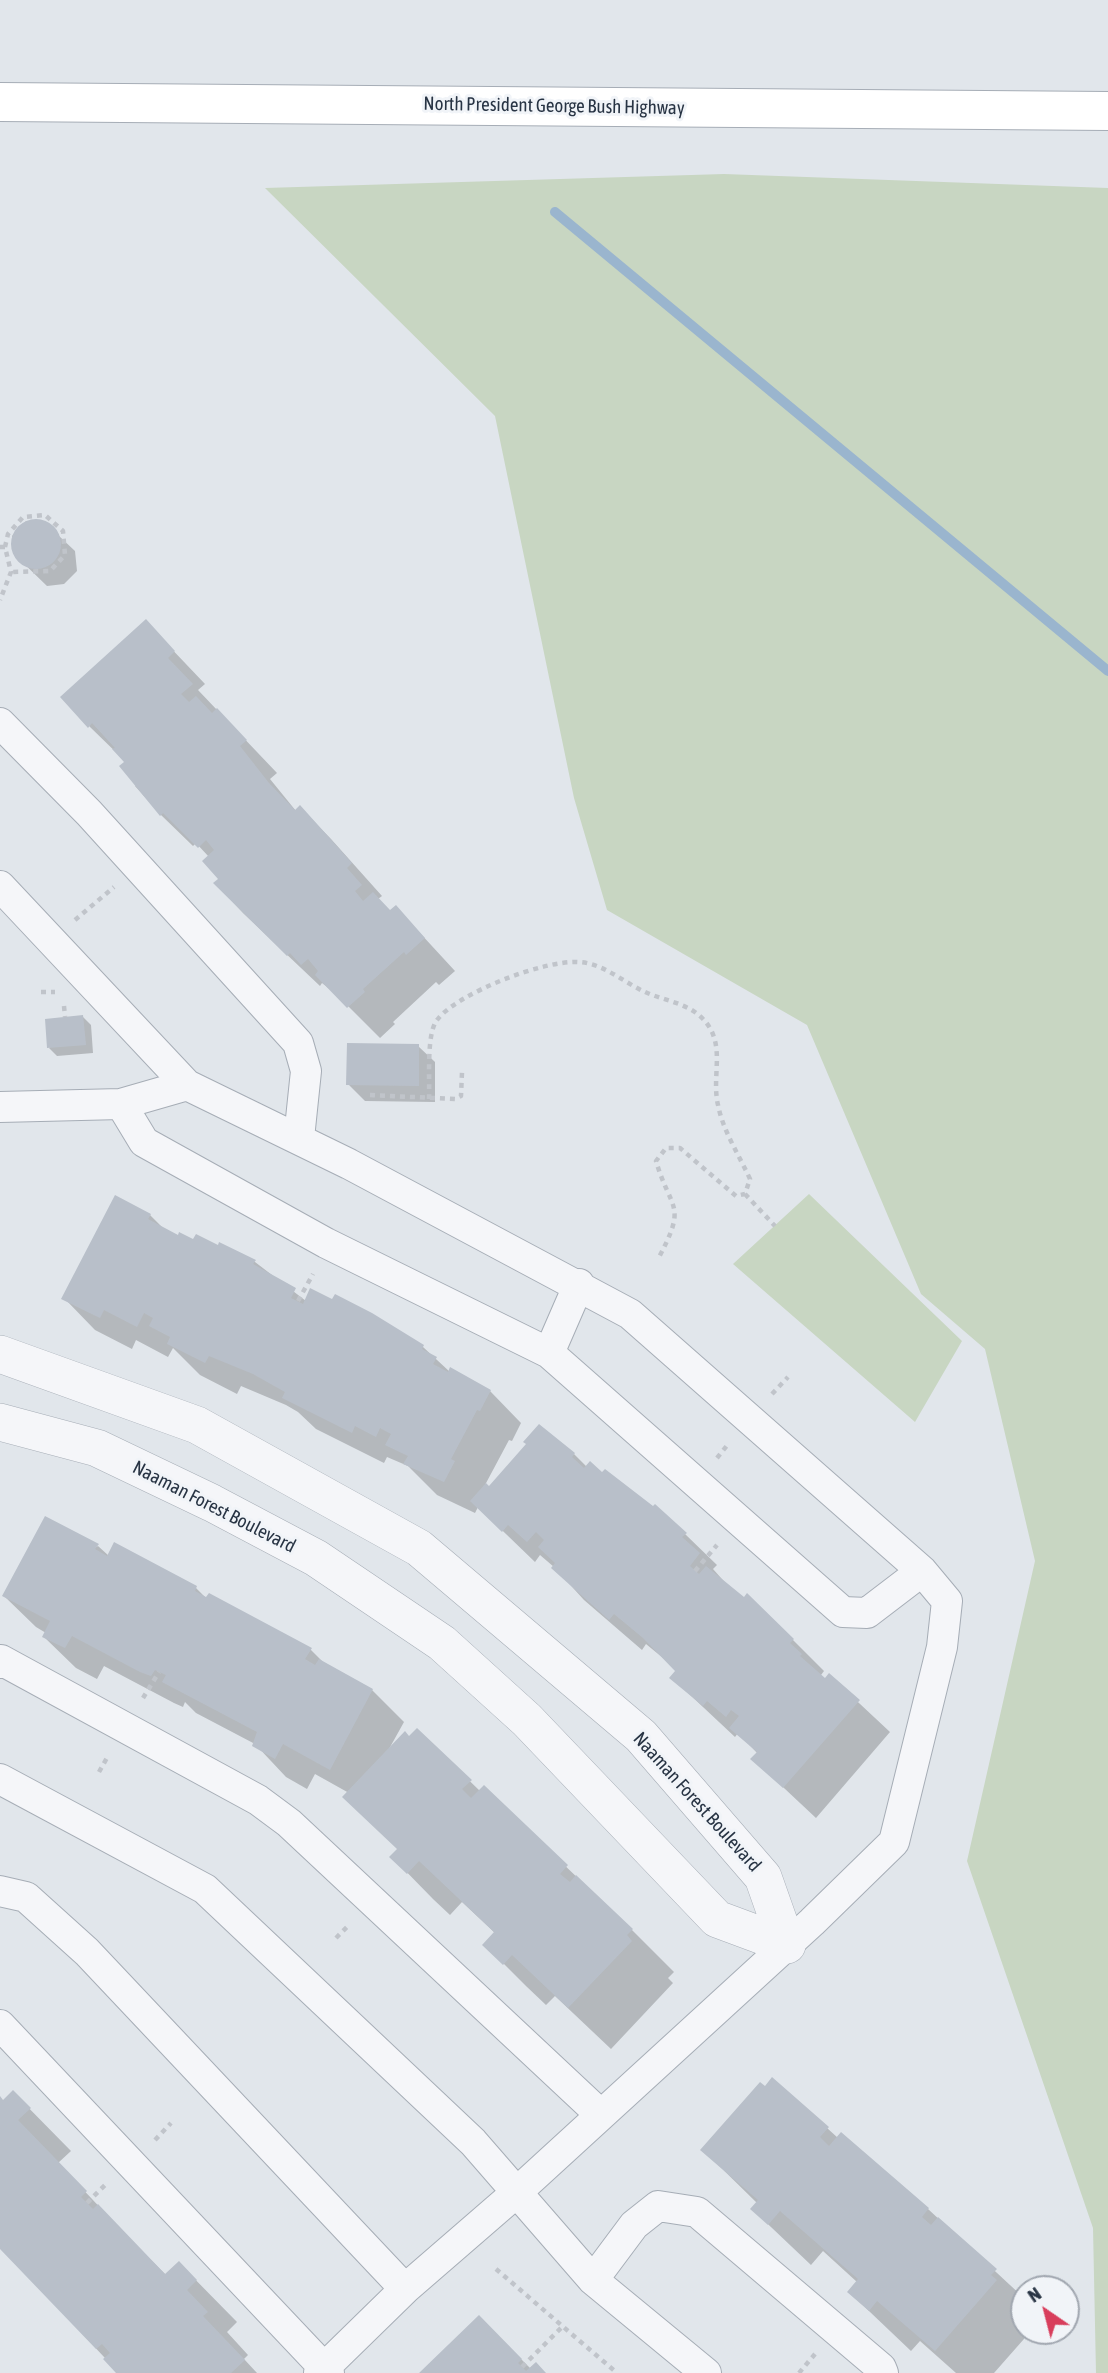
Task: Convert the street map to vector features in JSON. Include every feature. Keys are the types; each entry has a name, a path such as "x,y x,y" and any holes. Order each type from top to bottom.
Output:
{"main road":[{"name":"North President George Bush Highway","path":"0,102 1108,111"}],"street":[{"path":"0,723 89,813 298,1043 306,1071 299,1138"},
{"path":"0,886 187,1085 299,1138 579,1284 630,1314 922,1571 947,1601 942,1647 894,1842 787,1945 517,2192 405,2289 324,2372 0,2025"},
{"path":"0,1107 121,1104 187,1085"},
{"path":"121,1104 144,1142 326,1243 548,1353 843,1612 867,1613 922,1571"},
{"path":"548,1353 579,1284"},
{"name":"Naaman Forest Boulevard","path":"0,1354 197,1425 419,1548 641,1736 763,1877 787,1945"},
{"name":"Naaman Forest Boulevard","path":"0,1422 97,1448 212,1503 316,1558 442,1643 470,1668 527,1720 717,1919 787,1945"},
{"path":"0,1663 1,1660 102,1714 258,1800 279,1815 601,2115"},
{"path":"0,1779 205,1889 473,2141 593,2280 706,2373"},
{"path":"0,1891 26,1897 87,1952 405,2289"},
{"path":"593,2280 634,2225 658,2207 697,2211 881,2368 883,2373"}],"path":[{"path":"0,600 10,572 3,547 8,534 23,517 45,515 63,531 65,555 50,571 10,572"},
{"path":"72,923 119,883"},
{"path":"429,1099 431,1033 436,1021 449,1009 488,986 550,965 577,962 598,966 644,992 691,1008 712,1031 719,1049 717,1102 750,1179 745,1194"},
{"path":"370,1095 455,1099 461,1096 462,1072"},
{"path":"658,1259 674,1225 676,1210 656,1161 666,1148 680,1147 729,1192 736,1196 745,1194"},
{"path":"745,1194 775,1226"},
{"path":"298,1301 319,1264"},
{"path":"767,1400 788,1377"},
{"path":"695,1570 722,1539"},
{"path":"141,1702 159,1672"},
{"path":"336,1938 356,1917"},
{"path":"148,2147 171,2123"},
{"path":"87,2203 109,2180"},
{"path":"496,2269 617,2373"},
{"path":"523,2367 563,2326"},
{"path":"799,2373 816,2353"}],"green space":[{"path":"724,174 1108,188 1108,2373 1096,2373 1093,2228 967,1861 1035,1561 985,1349 921,1294 807,1025 607,910 574,798 495,416 265,188"},
{"path":"809,1194 962,1341 915,1422 733,1264"}],"building":[{"path":"36,519 54,526 61,544 54,562 36,569 18,562 11,544 18,526"},
{"path":"146,619 175,651 168,658 193,684 181,694 189,702 196,696 212,713 217,708 247,740 240,746 269,783 295,810 300,805 352,863 347,868 362,885 355,891 363,901 373,892 390,910 396,905 425,938 406,955 404,952 363,989 365,992 347,1008 315,975 318,971 308,959 301,965 290,953 287,956 213,883 218,879 202,861 214,850 206,840 198,848 163,813 160,816 119,766 124,762 112,749 115,748 92,723 88,728 60,697"},
{"path":"83,1015 86,1045 47,1048 45,1019"},
{"path":"347,1043 419,1044 419,1086 346,1085"},
{"path":"115,1195 151,1214 148,1219 178,1235 179,1232 193,1239 196,1234 256,1260 253,1264 296,1288 291,1298 303,1304 310,1288 332,1299 335,1294 372,1313 424,1345 422,1349 437,1357 433,1364 448,1372 450,1367 491,1390 451,1459 455,1461 444,1482 403,1464 408,1456 385,1445 391,1434 380,1428 376,1437 355,1426 352,1433 282,1398 285,1392 253,1374 209,1356 205,1363 167,1344 170,1337 149,1326 153,1318 144,1313 137,1327 104,1310 100,1318 61,1299"},
{"path":"539,1424 575,1453 572,1457 584,1468 590,1461 602,1472 605,1469 653,1506 655,1504 687,1533 682,1537 700,1553 690,1566 699,1574 706,1566 744,1597 747,1593 794,1639 790,1643 802,1654 800,1656 825,1678 829,1673 860,1700 783,1788 750,1759 757,1752 729,1728 739,1716 731,1710 726,1717 707,1701 703,1706 669,1678 675,1671 643,1638 614,1614 609,1620 551,1568 555,1563 538,1547 544,1540 536,1532 527,1542 508,1525 502,1532 470,1501 486,1483 489,1486 526,1444 523,1442"},
{"path":"45,1516 99,1544 95,1549 107,1556 114,1542 197,1586 195,1591 206,1597 209,1593 312,1648 305,1659 315,1665 319,1659 373,1689 330,1770 283,1744 275,1759 252,1746 257,1732 162,1682 166,1675 155,1670 151,1676 140,1672 72,1636 65,1648 42,1637 50,1621 2,1596"},
{"path":"417,1728 472,1780 462,1789 471,1798 484,1785 568,1865 560,1874 570,1882 576,1875 633,1929 627,1935 632,1941 568,2008 512,1955 503,1965 482,1945 494,1932 419,1861 407,1874 389,1857 397,1849 342,1797 405,1731 409,1736"},
{"path":"772,2077 829,2127 820,2137 829,2146 841,2132 929,2208 922,2217 931,2225 938,2217 997,2269 991,2275 997,2280 935,2351 877,2301 869,2311 847,2292 858,2279 780,2211 768,2225 750,2209 758,2200 700,2150 760,2082 765,2086"},
{"path":"13,2090 31,2108 18,2120 87,2191 81,2197 93,2209 98,2204 165,2274 179,2261 197,2280 187,2290 208,2312 203,2316 245,2360 231,2373 116,2373 103,2359 110,2353 102,2344 96,2349 0,2249 0,2096 3,2100"},
{"path":"479,2315 522,2359 518,2363 526,2371 536,2362 546,2373 419,2373"}],"waterway":[{"path":"555,212 1108,671"}]}
